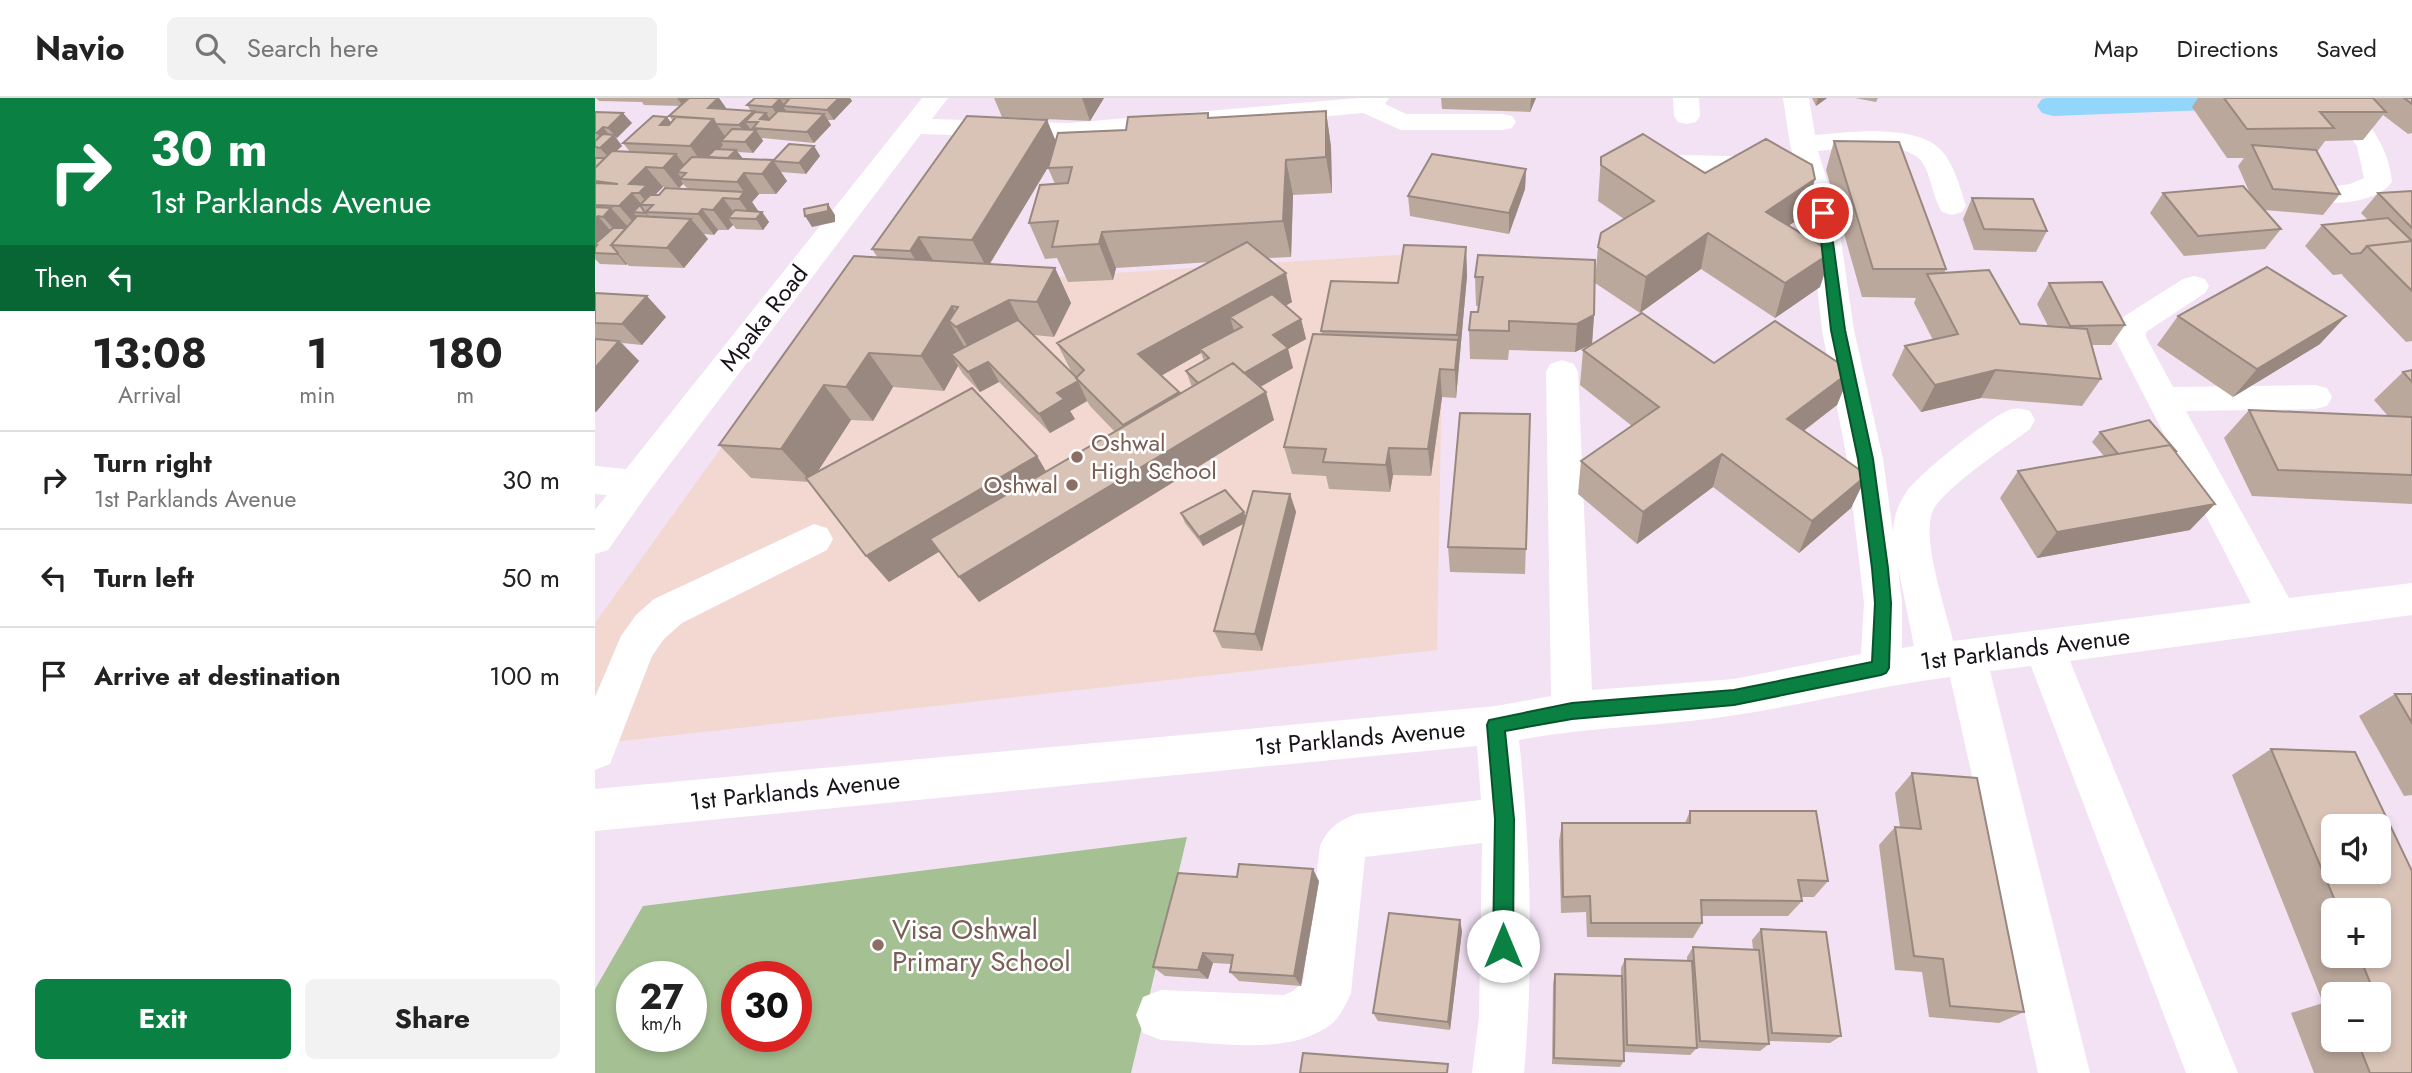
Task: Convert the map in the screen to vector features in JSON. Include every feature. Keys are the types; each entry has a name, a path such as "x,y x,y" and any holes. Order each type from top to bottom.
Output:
{"street":[{"name":"Mpaka Road","path":"595,539 635,483 935,98"},
{"path":"1796,98 1807,155 1823,213 1838,330 1867,473 1883,603 1881,668"},
{"path":"2327,195 2356,192 2378,183 2378,169 2371,145 2333,98"},
{"path":"913,126 1069,131 1372,101 1401,122 1503,122"},
{"path":"1618,161 1807,155 1881,140 1919,144 1933,157 1952,206"},
{"path":"2194,286 2131,327 2130,337 2278,617"},
{"path":"1562,372 1572,711"},
{"path":"2161,399 2315,397"},
{"path":"2018,420 1929,490 1915,507 1911,524 1912,542 1951,658 2064,1073"},
{"path":"595,480 635,483"},
{"path":"595,750 635,648 650,627 668,611 814,539"},
{"name":"1st Parklands Avenue","path":"595,810 1496,725 1572,711 1734,697 1881,668 2412,599"},
{"path":"2044,646 2212,1073"},
{"path":"1496,725 1505,819 1504,1017 1499,1073"},
{"path":"1161,1015 1284,1020 1310,1010 1326,993 1343,846 1356,836 1505,819"}],"shaded area":[{"name":"Oshwal High School","path":"1444,252 1437,650 595,744 595,623 834,291"}],"green space":[{"name":"Visa Oshwal Primary School","path":"1187,837 1131,1073 595,1073 595,989 643,906"}],"building":[{"path":"689,98 718,98 708,108 754,111 739,125 716,124 713,119 669,116"},
{"path":"755,98 780,99 772,107 747,105"},
{"path":"779,98 839,98 827,110 783,106 789,99"},
{"path":"2224,98 2373,98 2386,112 2320,112 2334,128 2247,129"},
{"path":"778,111 824,114 807,132 753,128 758,122 745,122 755,112 766,113 760,119 769,120"},
{"path":"1326,111 1326,157 1286,160 1283,221 1102,232 1099,244 1052,247 1058,221 1029,223 1040,185 1068,183 1072,167 1048,168 1058,133 1126,130 1128,117 1208,113 1208,118"},
{"path":"595,112 623,113 608,128 603,127 595,133"},
{"path":"653,116 667,117 660,125 669,125 676,117 713,119 690,146 623,143"},
{"path":"967,116 1047,120 972,240 919,237 910,251 872,249"},
{"path":"732,129 756,130 745,142 721,141"},
{"path":"603,134 614,135 600,148 595,147 595,141"},
{"path":"1643,134 1705,173 1766,139 1812,165 1815,179 1766,212 1832,252 1785,283 1708,233 1646,277 1598,247 1601,233 1654,201 1601,165 1601,157"},
{"path":"1834,141 1899,142 1946,269 1873,269"},
{"path":"789,144 814,146 799,163 773,161"},
{"path":"2252,145 2316,150 2340,194 2273,189"},
{"path":"715,149 736,150 728,158 707,157"},
{"path":"612,151 676,154 663,168 646,167 629,184 647,185 639,193 632,193 619,206 595,205 595,183 618,184 595,181 595,168"},
{"path":"1432,154 1526,169 1509,213 1408,196"},
{"path":"692,157 773,160 762,174 744,173 737,182 680,179 686,173 677,172"},
{"path":"595,158 605,158 595,168"},
{"path":"2243,186 2281,229 2198,236 2163,193"},
{"path":"665,188 744,192 739,199 723,198 713,210 702,209 698,214 646,212 653,205 640,205 650,195 659,195"},
{"path":"2412,191 2412,228 2378,193"},
{"path":"1972,198 2033,199 2047,231 1984,229"},
{"path":"828,204 828,211 805,216 804,209"},
{"path":"640,205 645,213 633,212"},
{"path":"595,207 611,208 603,217 598,216 595,219"},
{"path":"735,210 762,212 756,219 728,218"},
{"path":"637,216 691,219 667,248 611,245"},
{"path":"2388,218 2412,241 2367,246 2361,253 2351,254 2322,225"},
{"path":"613,228 626,228 611,245 618,253 595,253 595,244"},
{"path":"2412,241 2412,291 2367,246"},
{"path":"1247,242 1286,273 1138,354 1179,392 1123,425 1076,378 1084,370 1057,343"},
{"path":"1404,245 1466,247 1457,335 1321,331 1331,281 1398,283"},
{"path":"1478,255 1595,260 1594,315 1577,324 1509,321 1509,331 1469,330 1471,312 1478,312 1483,277 1475,277"},
{"path":"854,256 1055,268 1037,302 1009,300 956,327 949,321 958,307 952,306 921,356 869,353 846,387 824,385 781,449 719,445"},
{"path":"2267,267 2346,316 2257,369 2178,316"},
{"path":"1989,270 2020,324 2087,329 2101,379 1996,370 1935,385 1905,346 1958,334 1927,274"},
{"path":"2102,282 2125,325 2070,326 2049,283"},
{"path":"595,293 647,296 622,324 595,323"},
{"path":"1272,294 1301,319 1273,335 1288,348 1244,373 1233,363 1198,383 1186,371 1209,358 1200,349 1242,327 1230,317"},
{"path":"1642,313 1714,363 1775,321 1851,371 1787,419 1867,475 1812,521 1722,454 1643,512 1581,461 1659,407 1583,350"},
{"path":"1018,320 1078,381 1057,393 1064,399 1039,414 988,362 968,372 951,354"},
{"path":"1313,334 1458,340 1455,370 1440,369 1428,449 1389,448 1386,465 1323,462 1326,449 1284,447"},
{"path":"595,339 619,341 595,368"},
{"path":"1233,363 1266,392 959,577 930,539"},
{"path":"2412,370 2412,382 2403,372"},
{"path":"972,388 1037,456 866,556 806,478"},
{"path":"2249,410 2412,417 2412,475 2278,470"},
{"path":"1460,413 1530,414 1526,549 1448,547"},
{"path":"2149,420 2176,451 2170,445 2118,454 2100,432"},
{"path":"2170,445 2215,504 2057,532 2018,471"},
{"path":"1225,490 1244,512 1199,537 1181,513"},
{"path":"1253,491 1290,494 1255,634 1214,631"},
{"path":"2395,694 2412,694 2412,723"},
{"path":"2271,749 2355,752 2385,814 2321,814 2321,867"},
{"path":"1912,773 1977,778 2024,1012 1950,1006 1943,959 1914,956 1895,827 1921,829"},
{"path":"1690,811 1816,811 1828,881 1798,880 1802,901 1701,900 1702,923 1591,923 1590,896 1563,897 1562,823 1690,823"},
{"path":"2391,827 2412,871 2412,1073 2370,1073 2362,1052 2391,1052 2391,982 2370,982 2364,968 2391,968 2391,898 2334,898 2328,884 2391,884"},
{"path":"1239,864 1313,869 1294,976 1230,972 1233,955 1203,953 1198,970 1153,967 1178,873 1237,877"},
{"path":"1389,913 1460,920 1448,1022 1373,1013"},
{"path":"1761,929 1826,932 1841,1036 1772,1033"},
{"path":"1693,947 1759,950 1769,1044 1700,1041"},
{"path":"1625,959 1692,961 1697,1048 1627,1045"},
{"path":"1555,974 1622,976 1624,1061 1554,1058"},
{"path":"1303,1053 1448,1064 1447,1073 1300,1073"}],"waterway":[{"path":"2053,106 2286,98"}],"place":[{"name":"Oshwal High School","path":"1077,457"},
{"name":"Oshwal","path":"1072,485"},
{"name":"Visa Oshwal Primary School","path":"878,945"}],"route":[{"path":"1503,946 1505,819 1496,725 1572,711 1734,697 1881,668 1883,603 1880,568 1865,459 1838,330 1823,213"}]}
